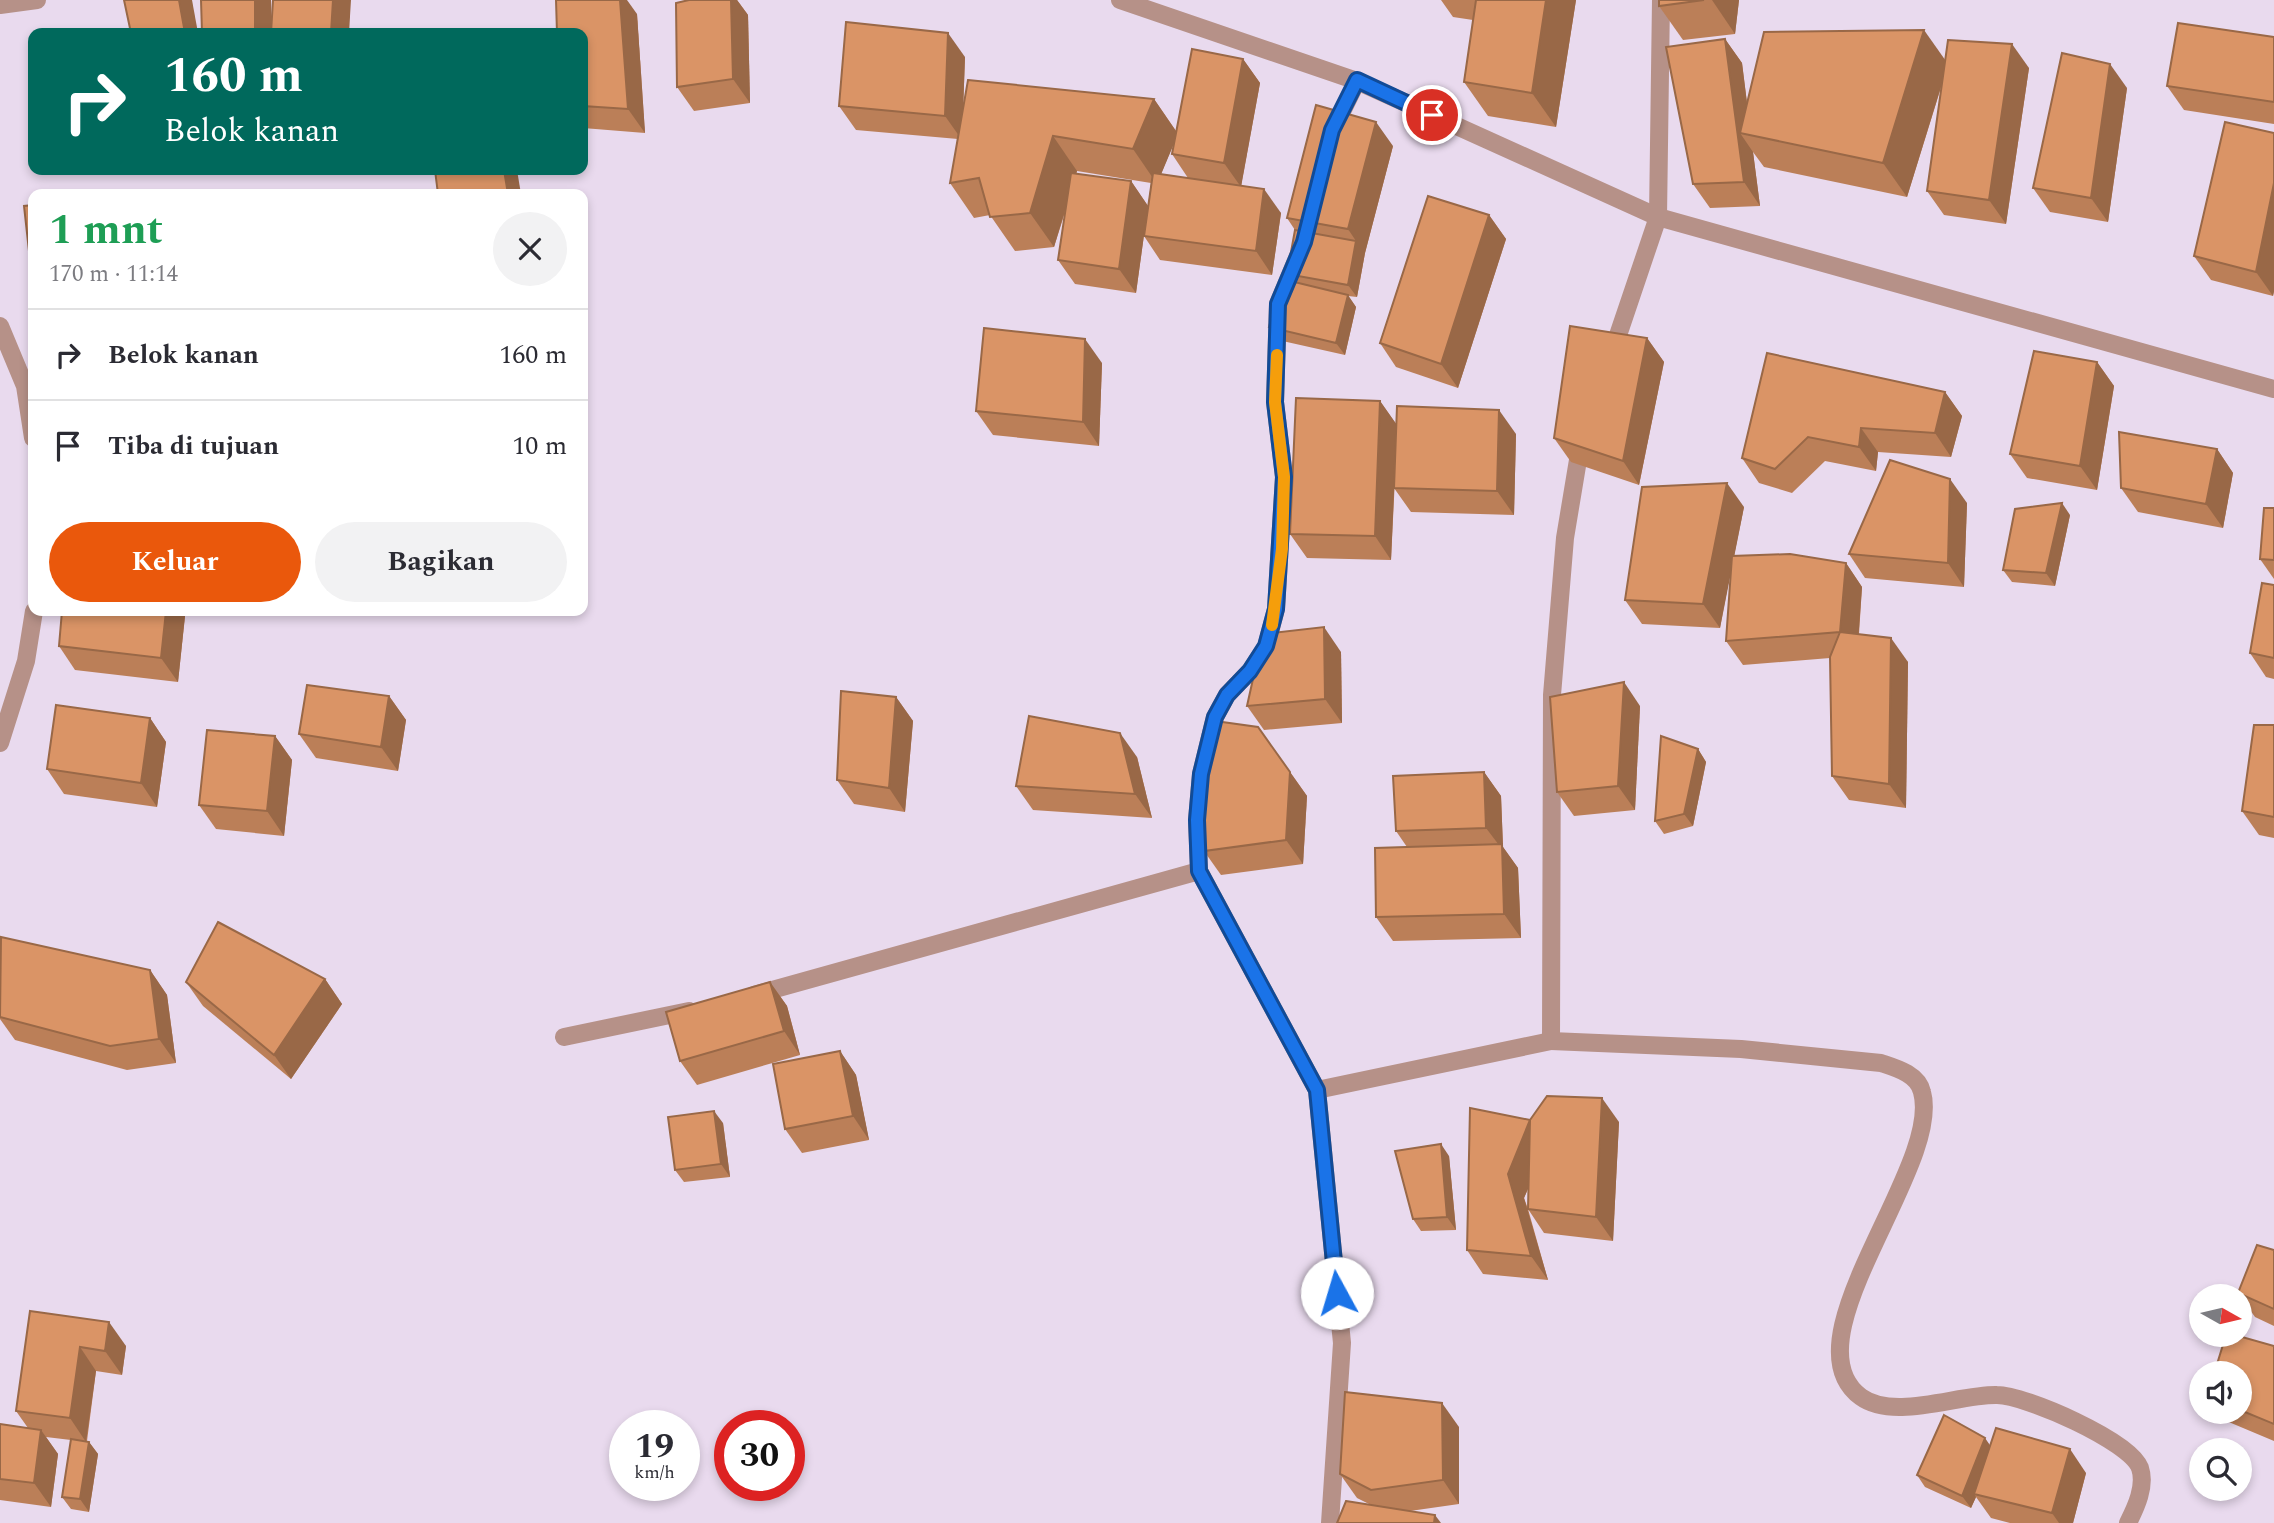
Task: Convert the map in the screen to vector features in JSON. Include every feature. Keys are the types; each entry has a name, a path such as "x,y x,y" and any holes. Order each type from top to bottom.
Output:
{"street":[{"path":"0,5 37,0"},
{"path":"1120,0 1357,80 1658,218 2274,389"},
{"path":"1604,375 1658,218 1661,0"},
{"path":"1326,155 1332,130 1357,80"},
{"path":"1304,242 1278,304 1275,402 1284,477 1276,609 1266,646 1250,671 1227,695 1215,717 1200,786 1197,820 1199,871 1317,1090 1342,1343 1330,1523"},
{"path":"0,326 25,386 28,406"},
{"path":"1551,1041 1552,695 1565,538 1578,453 1587,427"},
{"path":"0,743 26,662 33,616"},
{"path":"736,1000 1199,871"},
{"path":"564,1037 709,1007"},
{"path":"1317,1090 1551,1041 1741,1049 1868,1061 1901,1069 1914,1079 1922,1091 1921,1132 1840,1330 1839,1366 1861,1397 1875,1404 1908,1406 1999,1394 2020,1398 2116,1443 2132,1455 2140,1467 2142,1482 2128,1523"}],"building":[{"path":"124,0 179,0 184,28 130,28"},
{"path":"201,0 255,0 255,28 202,28"},
{"path":"273,0 333,0 331,28 271,28"},
{"path":"556,0 620,0 628,109 588,106 588,28 557,28"},
{"path":"689,0 731,0 733,79 677,87 676,3"},
{"path":"1476,0 1546,0 1532,93 1464,82"},
{"path":"1659,0 1704,0 1659,6"},
{"path":"846,22 948,33 945,116 839,106"},
{"path":"2178,23 2274,37 2274,102 2167,86"},
{"path":"1924,30 1883,163 1740,133 1764,32"},
{"path":"1725,39 1744,182 1693,184 1666,47"},
{"path":"1948,40 2012,44 1989,200 1927,191"},
{"path":"1192,49 1243,59 1224,163 1172,154"},
{"path":"2062,53 2110,64 2091,198 2033,188"},
{"path":"968,80 1154,99 1133,149 1053,136 1030,213 990,217 979,178 950,183"},
{"path":"1316,105 1376,122 1348,229 1287,218"},
{"path":"2225,122 2274,133 2274,183 2256,272 2194,256"},
{"path":"1071,173 1131,181 1119,269 1058,260"},
{"path":"1153,173 1264,189 1256,251 1144,236"},
{"path":"436,175 505,175 507,189 437,189"},
{"path":"1428,196 1489,215 1441,364 1380,343"},
{"path":"24,206 28,206 28,242"},
{"path":"1295,230 1356,241 1348,285 1287,274"},
{"path":"1282,279 1348,295 1336,343 1269,327"},
{"path":"1570,326 1647,338 1623,461 1554,438"},
{"path":"984,328 1085,339 1083,422 976,411"},
{"path":"2034,351 2097,362 2080,466 2010,454"},
{"path":"1767,353 1945,392 1935,433 1861,428 1859,447 1808,437 1775,469 1742,458"},
{"path":"1296,398 1380,401 1375,536 1290,534"},
{"path":"1397,406 1499,410 1497,491 1394,488"},
{"path":"2119,432 2217,449 2206,504 2121,488"},
{"path":"1890,460 1950,479 1948,563 1849,554"},
{"path":"1727,483 1703,604 1625,600 1642,487"},
{"path":"2062,503 2046,573 2003,570 2015,509"},
{"path":"2264,508 2274,508 2274,560 2260,559"},
{"path":"1790,554 1846,563 1840,632 1726,641 1732,556"},
{"path":"2262,583 2274,585 2274,658 2250,653"},
{"path":"62,616 165,616 161,658 59,646"},
{"path":"1324,627 1325,699 1247,706 1263,634"},
{"path":"1840,632 1891,638 1889,784 1832,776 1830,657"},
{"path":"1624,682 1618,786 1557,792 1550,697"},
{"path":"307,685 389,696 381,747 299,734"},
{"path":"841,691 896,697 889,788 837,780"},
{"path":"56,705 150,718 141,783 47,769"},
{"path":"1029,716 1120,733 1135,794 1016,786"},
{"path":"1208,720 1258,727 1290,772 1286,840 1204,851 1200,781"},
{"path":"2254,725 2274,725 2274,817 2242,811"},
{"path":"207,730 275,736 267,811 199,805"},
{"path":"1661,736 1698,749 1684,814 1655,821"},
{"path":"1484,772 1486,828 1396,831 1393,776"},
{"path":"1502,844 1504,914 1376,917 1375,848"},
{"path":"218,922 325,979 274,1055 186,982"},
{"path":"1,937 150,970 159,1039 110,1046 0,1017"},
{"path":"770,982 784,1031 680,1061 666,1012"},
{"path":"840,1051 853,1116 785,1129 773,1064"},
{"path":"1547,1096 1602,1098 1596,1217 1528,1209 1530,1120"},
{"path":"1470,1108 1530,1120 1508,1174 1531,1256 1467,1250"},
{"path":"714,1111 721,1164 675,1170 668,1117"},
{"path":"1441,1144 1447,1217 1413,1219 1395,1151"},
{"path":"2257,1245 2274,1250 2274,1309 2252,1299 2252,1284 2242,1284"},
{"path":"30,1311 109,1322 105,1351 80,1347 70,1418 16,1411"},
{"path":"2252,1340 2274,1346 2274,1424 2252,1415 2252,1361 2218,1361 2222,1348 2252,1348"},
{"path":"1345,1392 1442,1403 1443,1480 1371,1490 1340,1474"},
{"path":"1944,1415 1985,1438 1962,1496 1917,1475"},
{"path":"0,1424 41,1430 34,1483 0,1479"},
{"path":"1996,1428 2070,1449 2052,1513 1974,1494"},
{"path":"71,1439 89,1442 80,1499 62,1497"},
{"path":"1346,1501 1435,1515 1434,1523 1337,1523"}],"slow traffic":[{"path":"1272,625 1282,549 1284,477 1275,402 1277,355"}],"route":[{"path":"1337,1293 1317,1090 1199,871 1197,820 1201,774 1215,717 1227,695 1250,671 1266,646 1276,609 1282,549 1284,477 1275,402 1278,304 1304,242 1332,130 1357,80 1432,115"}]}
